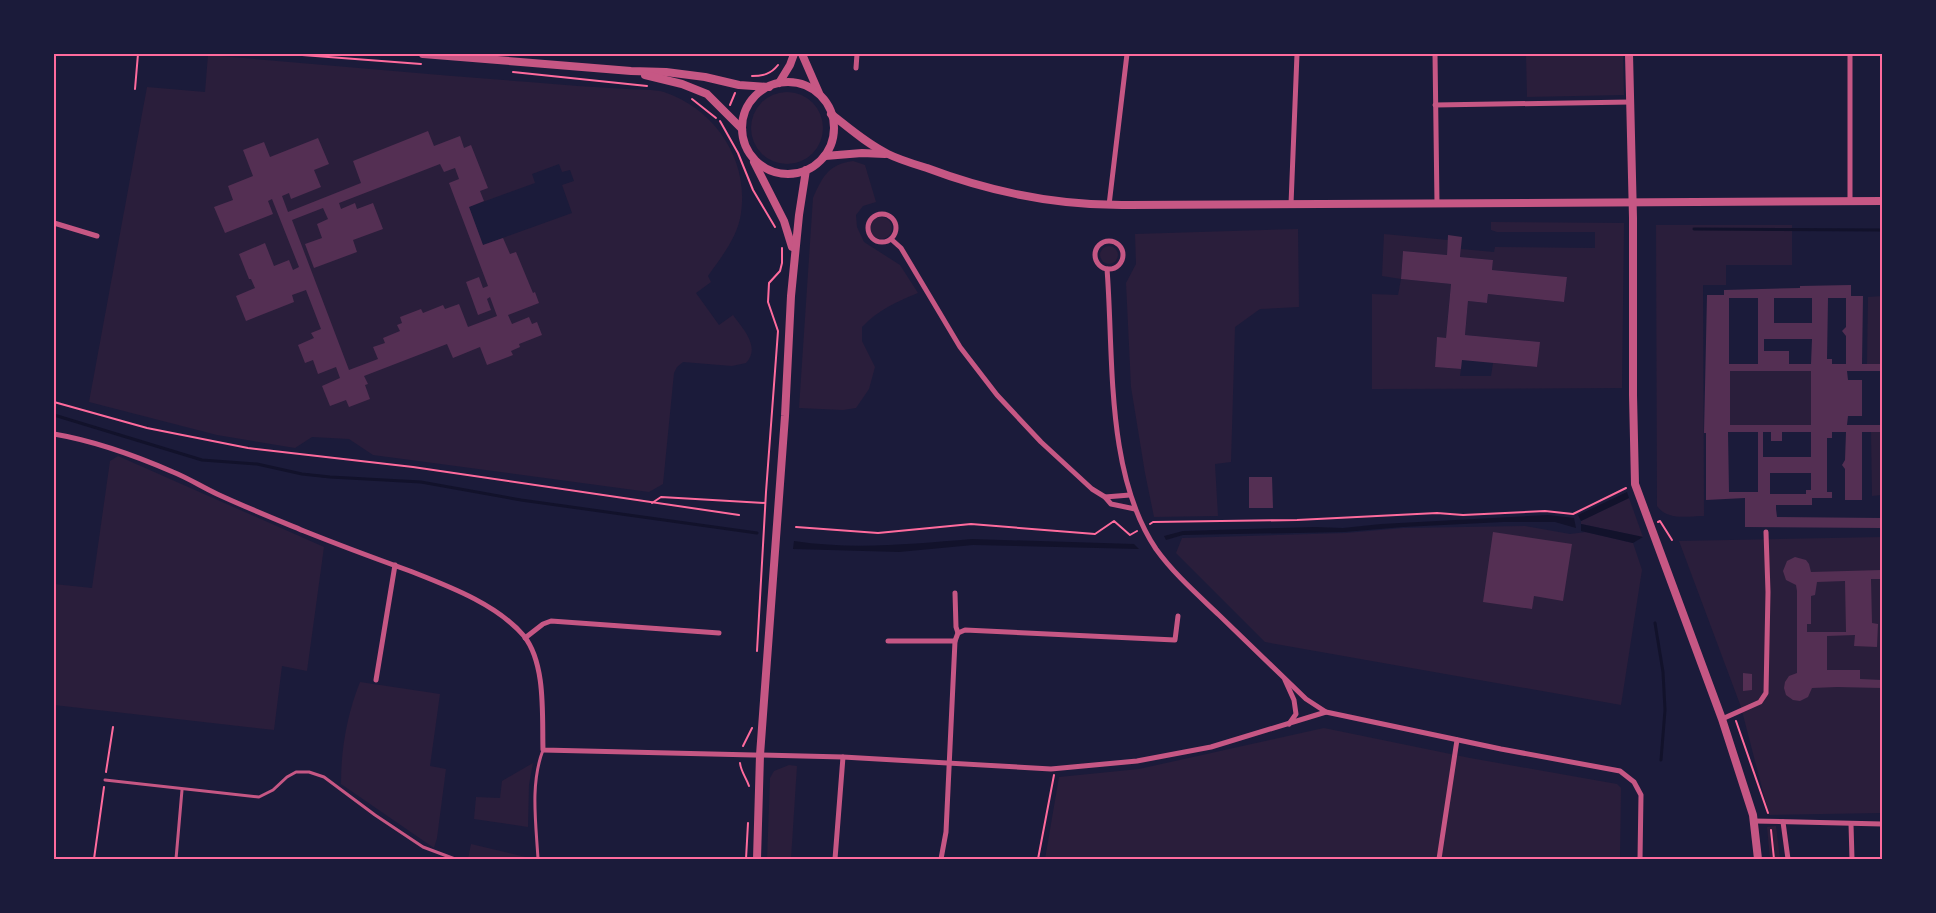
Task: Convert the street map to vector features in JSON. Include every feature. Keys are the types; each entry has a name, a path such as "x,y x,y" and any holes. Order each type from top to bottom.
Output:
{"street":[{"path":"424,54 631,71 666,72 705,77 739,85 769,87"},
{"path":"779,83 790,65 794,54"},
{"path":"751,156 767,169 791,174 806,170 816,164 825,156 830,146 834,125 831,114 827,104 820,95 802,54"},
{"path":"856,68 857,54"},
{"path":"1109,206 1127,54"},
{"path":"1291,204 1297,54"},
{"path":"1435,54 1437,204"},
{"path":"1629,54 1633,204 1634,484 1722,719 1754,820 1758,859"},
{"path":"1850,54 1850,200"},
{"path":"631,71 682,84 707,94 742,129"},
{"path":"705,77 707,94"},
{"path":"794,261 791,239 784,221 745,143 742,129 743,118 749,104 760,92 779,83 801,84 811,88 820,95"},
{"path":"1435,105 1631,102"},
{"path":"831,114 887,154 956,179 1030,198 1109,206 1882,201"},
{"path":"825,156 856,153 887,154"},
{"path":"757,859 760,755 794,261 806,170"},
{"path":"887,215 894,221 896,230 891,239 882,242 870,236 868,226 874,216 887,215"},
{"path":"54,223 97,236"},
{"path":"891,239 901,248 960,346 997,395 1041,442 1092,489 1106,497 1111,504 1135,509"},
{"path":"1110,241 1118,245 1123,252 1123,257 1116,268 1107,269 1098,265 1095,256 1097,247 1110,241"},
{"path":"1107,269 1111,378 1120,444 1130,495 1135,509 1156,549 1177,575 1306,699 1326,712 1457,740 1620,771 1634,782 1638,788 1643,805 1640,859"},
{"path":"54,434 80,438 174,472 216,494 478,600 508,621 525,638 536,658 543,750 843,756 1050,769 1137,761 1211,747 1326,712"},
{"path":"1106,497 1130,495"},
{"path":"1722,719 1760,702 1766,693 1768,592 1766,532"},
{"path":"376,680 395,565"},
{"path":"940,859 946,832 956,641 958,633 956,627 955,592"},
{"path":"958,633 965,630 1175,640 1178,616"},
{"path":"525,638 543,624 552,621 719,633"},
{"path":"888,640 956,641"},
{"path":"1284,677 1294,700 1296,714 1289,724"},
{"path":"1439,859 1457,740"},
{"path":"834,859 843,756"},
{"path":"1754,820 1882,824"},
{"path":"1783,822 1788,859"},
{"path":"1850,824 1852,859"}],"lane":[{"path":"538,859 536,785 538,762 543,750"},
{"path":"105,780 259,797 273,790 287,777 296,772 309,772 324,777 375,815 424,846 455,859"},
{"path":"176,859 182,790"}],"path":[{"path":"135,89 138,54"},
{"path":"289,54 428,64"},
{"path":"511,72 654,87"},
{"path":"687,96 719,120 738,153 754,190 776,227"},
{"path":"757,652 778,331 768,302 769,282 780,271 782,245"},
{"path":"54,402 147,428 248,448 413,467 739,515"},
{"path":"796,527 878,533 971,524 1095,534 1114,521 1130,535 1153,522 1297,520 1437,513 1463,515 1545,511 1573,514 1627,487"},
{"path":"652,502 661,497 766,503"},
{"path":"1670,536 1672,540"},
{"path":"1734,714 1771,822 1774,859"},
{"path":"750,788 741,770 739,755 753,726"},
{"path":"94,859 113,727"},
{"path":"1038,859 1055,774 1050,769"},
{"path":"746,859 748,815"}],"shaded area":[{"path":"1526,54 1623,54 1624,95 1527,97"},
{"path":"208,55 553,84 655,90 682,100 699,111 725,139 734,156 740,174 742,193 739,222 728,246 708,276 711,282 696,293 719,325 733,315 749,338 752,351 750,357 746,363 732,366 683,362 677,367 674,373 663,484 649,492 373,455 349,439 312,437 295,448 217,435 89,402 147,87 205,92","holes":["559,164 562,172 570,170 574,181 562,185 572,213 483,245 469,207 535,183 532,174"]},
{"path":"787,92 801,95 813,102 820,114 823,128 820,142 813,154 801,161 787,164 773,161 761,154 754,142 751,128 754,114 761,102 773,95"},
{"path":"853,161 865,165 876,202 863,206 856,215 857,227 864,242 900,265 918,293 888,307 862,327 862,341 875,367 869,389 856,408 843,410 799,408 813,198 827,173 837,165"},
{"path":"881,217 889,220 892,228 889,236 881,239 873,236 870,228 873,220"},
{"path":"1491,222 1624,223 1622,388 1372,389 1372,294 1398,295 1401,279 1451,284 1446,338 1437,338 1435,367 1461,369 1460,376 1491,376 1493,363 1537,367 1539,342 1465,335 1468,301 1487,303 1488,294 1564,302 1567,277 1492,270 1493,260 1460,257 1461,249 1494,252 1495,247 1595,248 1595,232 1497,232 1491,230"},
{"path":"1656,225 1792,225 1792,265 1726,265 1726,285 1703,285 1704,516 1672,516 1661,511 1657,506"},
{"path":"1298,229 1299,307 1260,309 1235,327 1231,462 1215,464 1218,516 1154,517 1131,387 1126,283 1136,264 1135,234"},
{"path":"1384,234 1448,240 1447,255 1403,251 1401,279 1382,276"},
{"path":"1109,246 1115,249 1118,255 1115,261 1109,264 1103,261 1100,255 1103,249"},
{"path":"1882,296 1882,364 1867,364 1868,297"},
{"path":"1730,371 1811,371 1811,425 1730,425"},
{"path":"1871,432 1882,432 1882,495 1872,496"},
{"path":"118,456 324,547 307,671 282,666 274,730 54,705 54,584 92,588 110,461"},
{"path":"1627,492 1629,498 1581,521 1578,515"},
{"path":"1629,498 1643,537 1581,524 1581,521"},
{"path":"1548,515 1574,518 1576,528 1555,522 1503,522 1344,532 1183,535 1166,540 1164,536 1183,531 1315,527 1343,528 1381,524"},
{"path":"1581,524 1643,537 1633,543 1581,531"},
{"path":"1525,526 1570,534 1586,532 1633,543 1642,570 1621,705 1265,642 1176,553 1182,538 1346,533 1403,528"},
{"path":"1882,537 1882,813 1769,815 1741,707 1679,541"},
{"path":"972,539 1134,544 1139,549 973,545 899,552 793,549 794,541 861,546"},
{"path":"360,682 440,694 430,766 446,769 434,848 341,784 346,732"},
{"path":"1324,728 1470,758 1617,784 1621,788 1620,859 1045,859 1059,777 1139,769"},
{"path":"533,763 529,785 528,827 474,819 476,797 500,798 502,781"},
{"path":"789,765 797,766 791,859 767,859 770,778 774,771"},
{"path":"1776,826 1780,859 1770,859 1767,827"},
{"path":"471,844 530,858 530,859 468,859"}],"building":[{"path":"428,131 434,146 460,136 464,148 471,145 488,188 480,191 484,201 469,207 483,245 503,238 510,254 516,252 539,303 508,315 512,324 529,317 532,324 537,322 542,335 519,344 520,347 511,351 513,355 487,365 480,347 453,358 447,344 364,376 368,384 365,385 370,399 349,407 346,400 330,406 322,386 340,378 336,367 318,374 313,360 305,363 298,345 314,338 311,333 321,329 306,290 292,295 294,302 246,321 236,296 255,288 251,279 249,279 239,254 265,243 274,266 289,260 293,270 299,267 272,199 268,201 273,214 225,233 214,207 233,200 228,186 253,176 243,150 264,142 270,157 318,138 329,164 314,170 321,187 291,199 289,193 282,196 288,212 361,183 353,161","holes":["440,164 444,172 455,168 459,179 449,183 488,286 483,288 479,277 466,282 478,315 491,310 487,299 490,297 497,316 468,327 459,304 445,309 443,305 423,313 421,309 400,317 402,323 397,325 400,331 383,338 385,343 373,347 378,359 349,370 292,220 323,208 328,219 317,224 322,238 305,244 314,268 357,252 353,240 383,229 373,203 357,209 355,203 341,209 339,203"]},
{"path":"1448,235 1462,237 1460,257 1493,260 1492,270 1567,277 1564,302 1488,294 1487,303 1468,301 1465,335 1540,342 1537,367 1462,360 1461,369 1435,367 1437,337 1446,338 1451,284 1401,279 1403,251 1447,255"},
{"path":"1851,285 1851,296 1863,296 1862,364 1882,364 1882,371 1847,371 1848,380 1862,380 1862,416 1848,416 1847,425 1882,425 1882,432 1862,432 1862,500 1845,500 1845,469 1842,465 1845,460 1846,432 1832,432 1832,438 1827,438 1827,492 1832,492 1832,498 1812,498 1812,505 1776,505 1777,517 1882,518 1882,528 1745,527 1745,498 1706,500 1706,433 1704,433 1707,295 1724,295 1724,290 1800,288 1800,286","holes":["1729,298 1758,298 1758,364 1729,364","1774,298 1812,298 1812,323 1774,323","1828,298 1846,298 1846,327 1842,331 1846,336 1846,364 1832,364 1832,359 1827,359","1764,339 1812,339 1811,364 1789,364 1789,351 1764,351","1730,371 1811,371 1811,425 1730,425","1728,432 1758,432 1758,492 1729,492","1763,432 1771,432 1771,441 1782,441 1782,432 1811,432 1811,457 1763,457","1770,473 1811,473 1811,490 1806,490 1806,494 1770,494"]},
{"path":"1249,477 1272,477 1273,508 1249,508"},
{"path":"1493,532 1572,544 1563,601 1534,596 1532,609 1483,602"},
{"path":"1795,557 1806,560 1811,572 1882,570 1882,579 1871,579 1872,623 1878,624 1877,647 1854,646 1855,635 1827,636 1827,670 1860,670 1860,679 1882,680 1882,688 1812,688 1808,697 1800,701 1793,700 1786,695 1785,682 1789,676 1797,673 1797,591 1796,585 1786,580 1783,571 1787,561","holes":["1845,581 1846,632 1807,632 1807,624 1811,624 1811,596 1815,595 1817,582"]},
{"path":"1743,673 1752,674 1752,690 1743,691"}],"waterway":[{"path":"1694,229 1882,230"},
{"path":"54,415 202,460 257,464 302,474 330,477 421,482 521,500 757,533"},
{"path":"1655,623 1663,672 1665,710 1661,760"}]}
